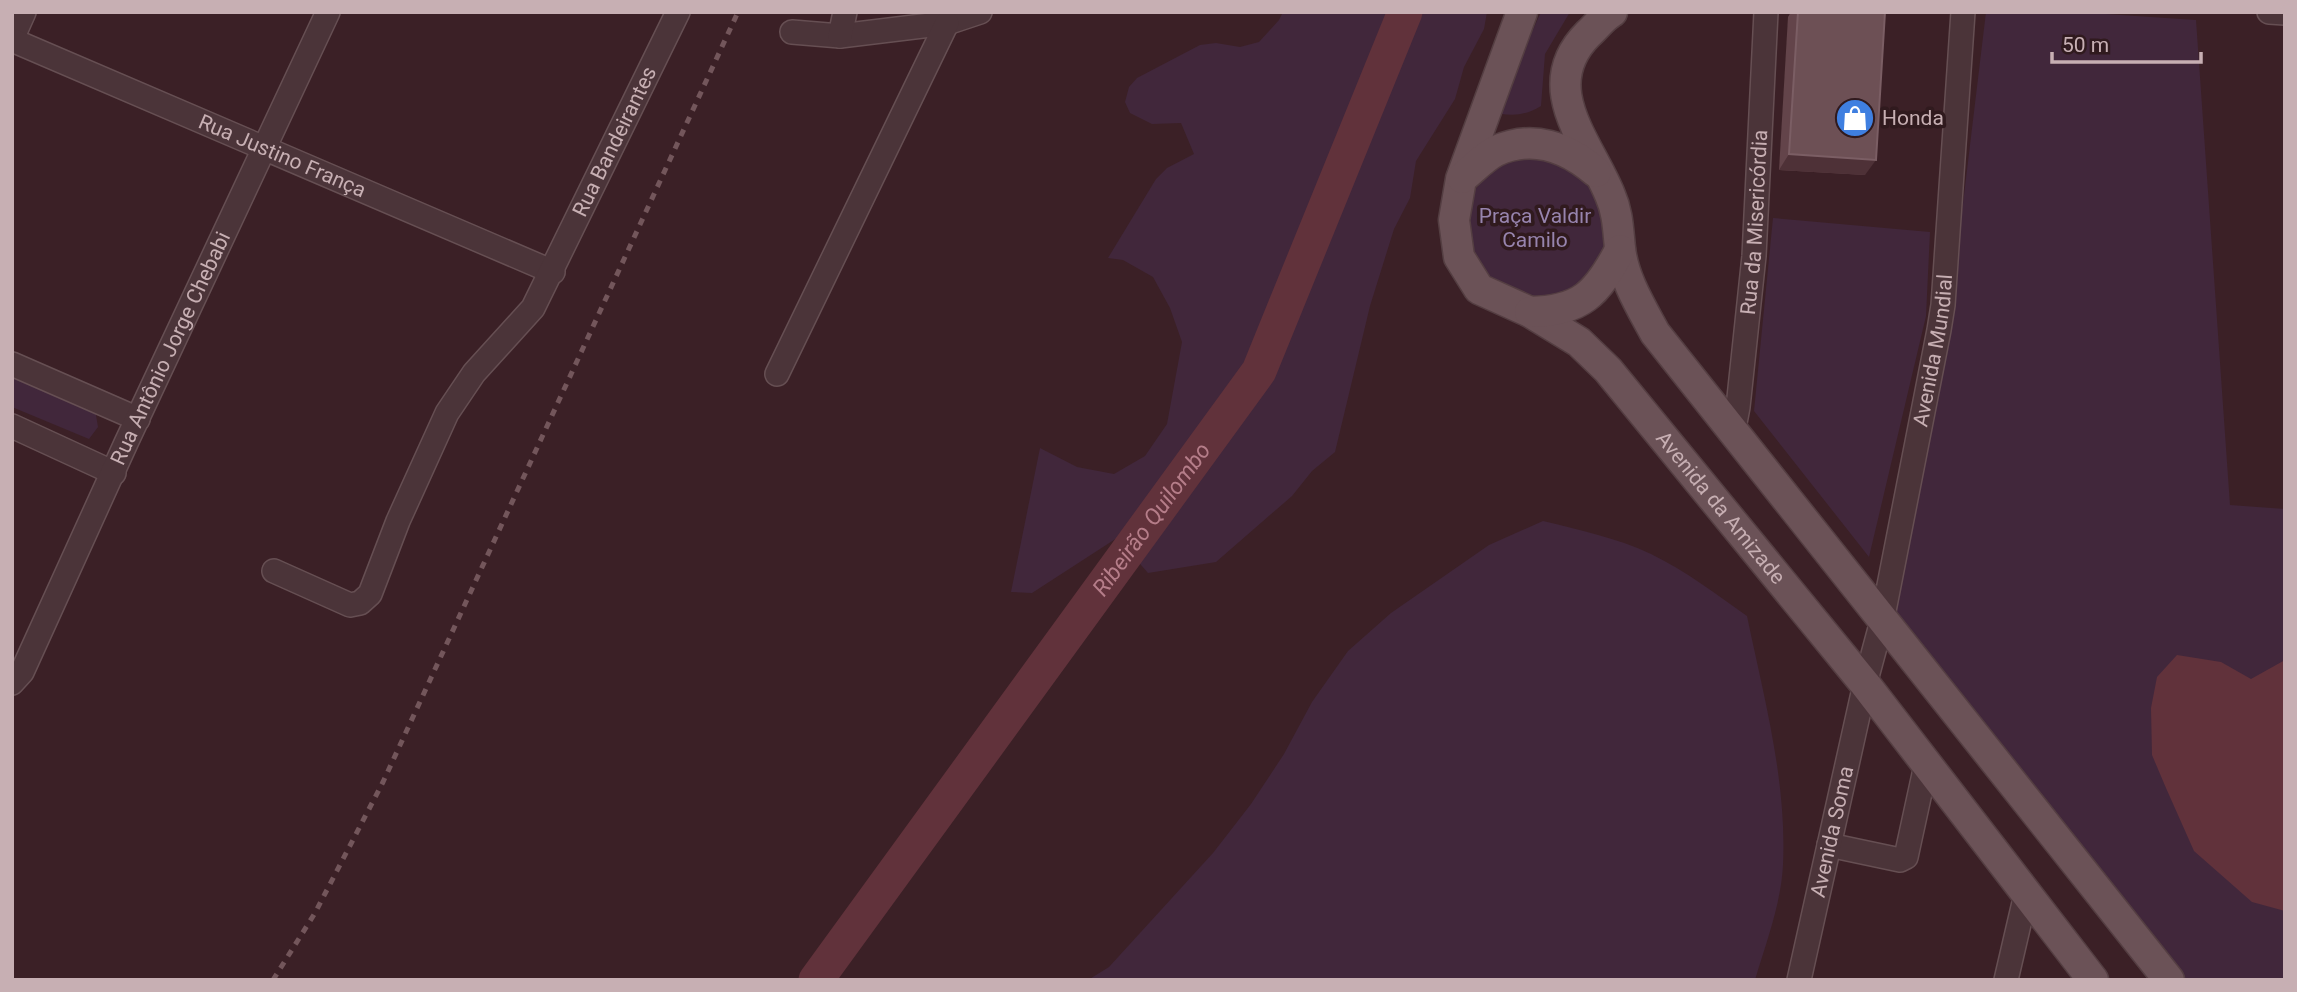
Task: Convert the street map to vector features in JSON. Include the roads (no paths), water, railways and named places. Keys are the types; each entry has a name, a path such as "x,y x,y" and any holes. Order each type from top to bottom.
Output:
{"main road":[{"path":"1612,12 1580,42 1570,58 1566,100 1573,124 1611,197 1619,229 1620,250 1636,298 1655,333 2169,980"},
{"name":"Avenida da Amizade","path":"1512,20 1461,179 1454,220 1459,257 1479,289 1530,313 1578,342 1608,370 1865,684 2093,980"},
{"path":"1461,179 1495,151 1522,144 1560,148 1577,156 1599,174"},
{"path":"1530,313 1555,312 1577,304 1593,293 1607,275 1620,250"}],"street":[{"path":"12,40 24,12"},
{"name":"Rua Antônio Jorge Chebabi","path":"12,684 22,672 328,12"},
{"name":"Rua Bandeirantes","path":"274,571 350,606 360,603 370,594 398,521 447,413 474,373 533,308 553,272 678,12"},
{"path":"839,36 845,12"},
{"path":"792,33 839,36 947,23 980,12"},
{"name":"Rua da Misericórdia","path":"1733,433 1754,256 1766,12"},
{"name":"Avenida Mundial","path":"1865,684 1882,621 1943,305 1962,12"},
{"path":"2269,12 2285,13"},
{"path":"777,374 947,23"},
{"name":"Rua Justino França","path":"12,40 553,272"},
{"path":"12,364 138,419"},
{"path":"12,426 114,473"},
{"name":"Avenida Soma","path":"1799,980 1865,684"},
{"path":"1829,845 1900,860 1906,856 1926,765"},
{"path":"2006,980 2026,894"}],"waterway":[{"name":"Ribeirão Quilombo","path":"816,980 1259,371 1405,12"}],"railway":[{"path":"273,980 315,913 383,782 738,12"}],"place":[{"name":"Honda","path":"1855,118"}],"park label":[{"name":"Praça Valdir Camilo","path":"1535,228"}]}
